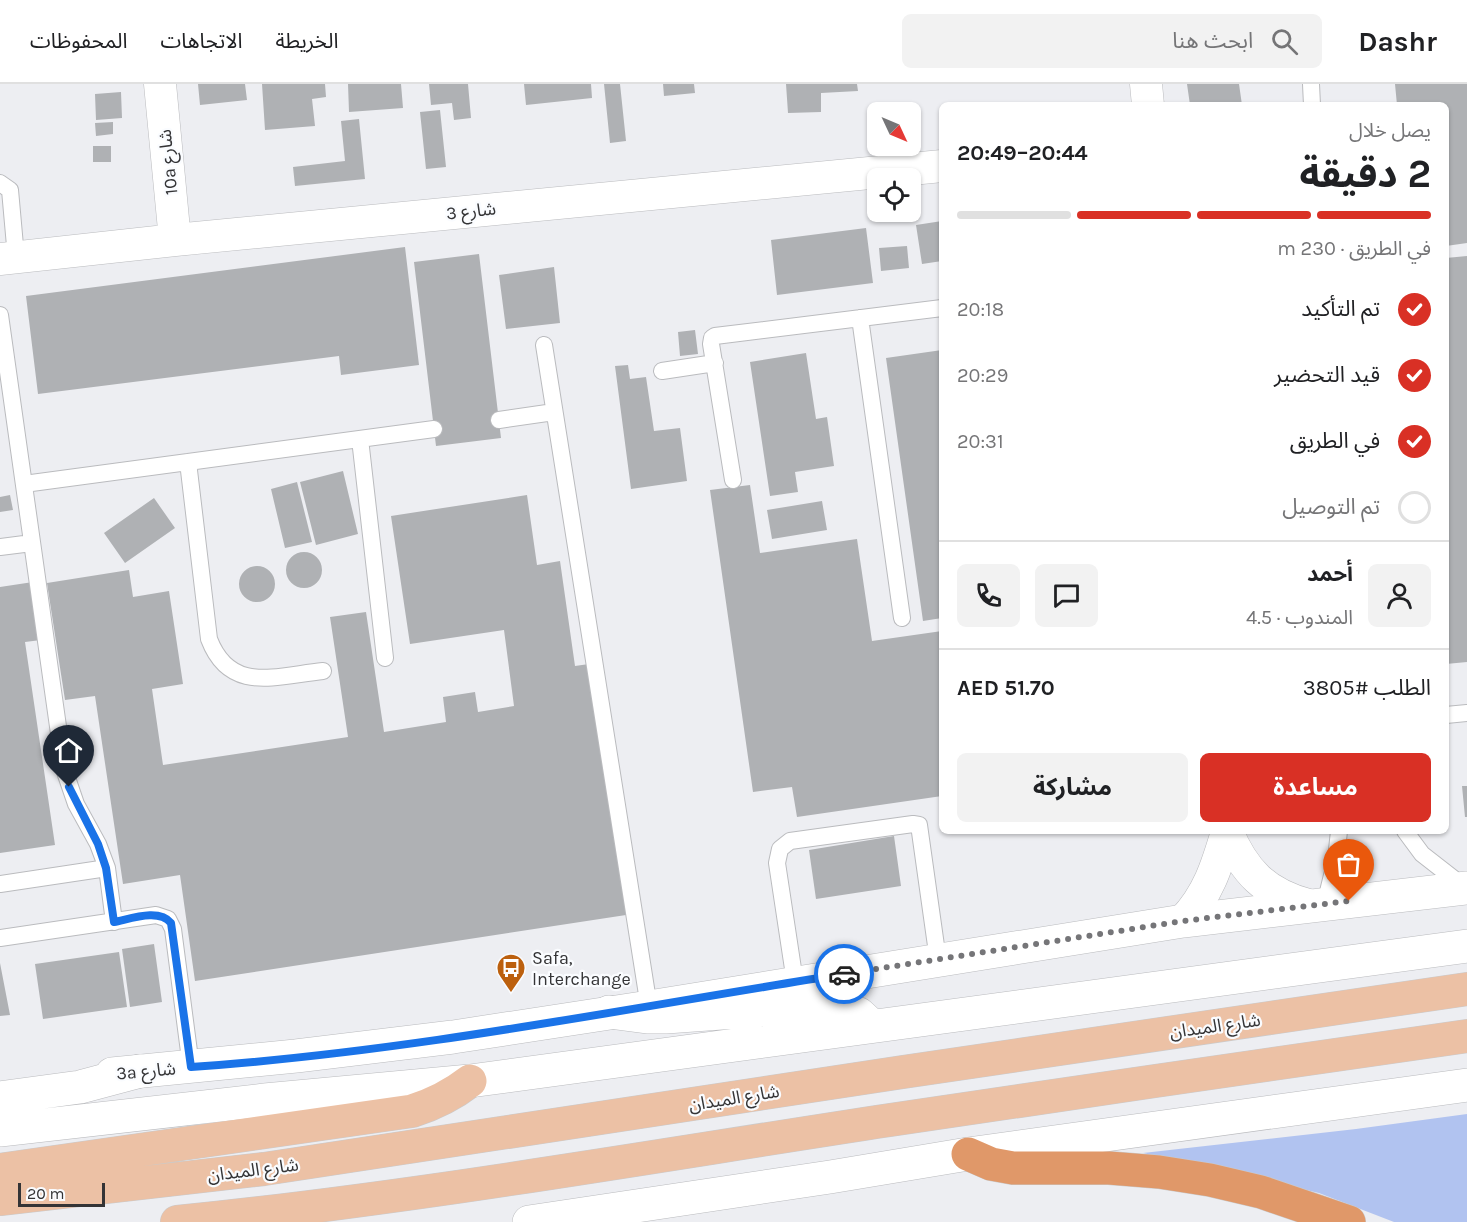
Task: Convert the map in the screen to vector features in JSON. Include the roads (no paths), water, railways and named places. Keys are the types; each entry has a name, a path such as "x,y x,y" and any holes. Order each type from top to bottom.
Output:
{"highway":[{"path":"968,1154 991,1164 1013,1168 1109,1168 1159,1172 1210,1180 1261,1192 1349,1222"}],"main road":[{"name":"3a شارع","path":"0,1088 374,1047 648,1007 1183,921 1467,888"},
{"path":"0,1130 265,1100 470,1081 1467,946"},
{"name":"شارع الميدان","path":"0,1199 264,1169 1467,989"},
{"path":"609,1012 666,1017 826,1006 859,1014 871,1025"},
{"path":"177,1222 275,1212 490,1183 892,1120 1467,1036"},
{"path":"0,1098 80,1087 140,1071"},
{"path":"0,1170 412,1111 452,1094 470,1081"},
{"path":"529,1222 621,1215 968,1154 1467,1084"}],"street":[{"name":"10a شارع","path":"160,84 175,240"},
{"path":"1146,84 1148,102"},
{"name":"شارع 3","path":"8,258 939,166"},
{"path":"1183,921 1194,909 1212,881 1226,834"},
{"path":"1228,834 1240,860 1269,890 1288,900 1316,905"}],"lane":[{"path":"1311,84 1312,102"},
{"path":"0,183 10,190 8,258"},
{"path":"733,480 711,340 715,336 939,308"},
{"path":"0,315 64,769 76,804 98,844 106,868 114,922"},
{"path":"860,318 902,618"},
{"path":"543,345 648,1007"},
{"path":"662,371 715,363"},
{"path":"499,420 554,412"},
{"path":"24,484 434,429"},
{"path":"360,439 385,658"},
{"path":"188,462 209,639 215,654 226,667 240,676 257,678 323,671"},
{"path":"0,547 32,543"},
{"path":"1449,716 1467,713"},
{"path":"795,982 777,863 780,849 790,841 919,825 938,960"},
{"path":"1316,905 1336,859 1339,834"},
{"path":"1407,834 1422,854 1467,888"},
{"path":"0,884 106,868"},
{"path":"0,938 156,915 168,919 171,923 191,1067"}],"place":[{"name":"Safa, Interchange","path":"511,994"}]}
